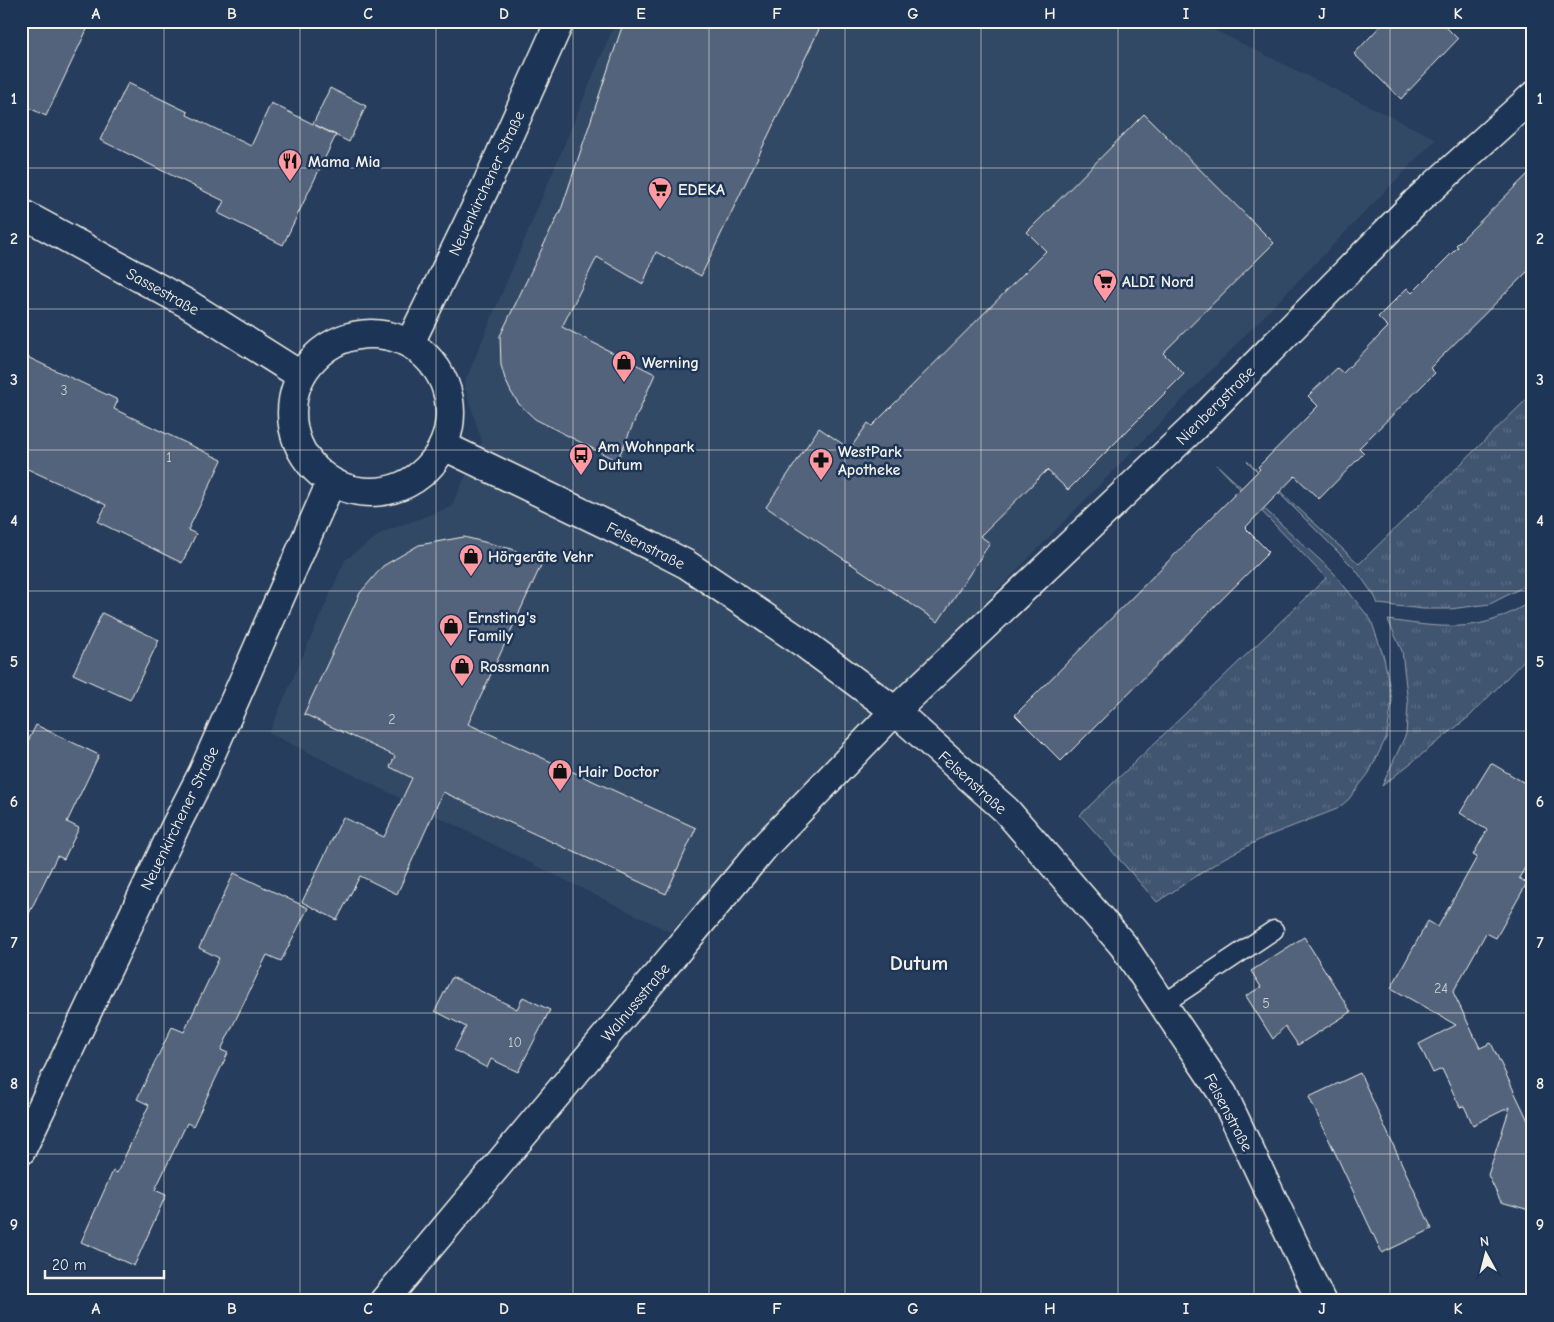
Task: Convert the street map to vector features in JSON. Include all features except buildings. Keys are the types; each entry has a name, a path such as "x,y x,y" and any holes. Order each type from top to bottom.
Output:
{"street":[{"name":"Neuenkirchener Straße","path":"410,343 486,186 560,21"},
{"name":"Nienbergstraße","path":"895,711 1193,428 1416,202 1533,96"},
{"name":"Sassestraße","path":"21,213 188,304 300,375"},
{"path":"380,333 410,343 433,362 448,388 451,417 444,446 424,472 395,489 362,492 331,482 308,462 294,434 292,404 300,375 321,351 348,336 380,333"},
{"name":"Felsenstraße","path":"444,446 686,564 806,645 895,711 1006,810 1123,945 1223,1094 1321,1301"},
{"name":"Neuenkirchener Straße","path":"21,1152 203,772 331,482"},
{"name":"Walnussstraße","path":"384,1301 765,846 895,711"}],"lane":[{"path":"1163,1004 1274,930"}],"shaded area":[{"path":"616,21 1196,21 1436,139 909,681 670,932 269,733 345,560 383,532 451,507 482,442 464,384"}],"green space":[{"path":"1533,393 1533,576 1521,588 1490,604 1450,609 1423,609 1378,604 1356,570 1247,461 1359,564"},
{"path":"1217,465 1333,572 1371,620 1384,658 1392,700 1387,736 1369,773 1348,800 1337,809 1265,837 1224,858 1157,902 1080,815 1326,578"},
{"path":"1533,599 1533,651 1470,716 1382,786 1406,734 1408,704 1402,651 1388,620 1435,626 1465,626 1495,619 1510,613"}],"place":[{"name":"Mama Mia","path":"290,182"},
{"name":"EDEKA","path":"660,210"},
{"name":"ALDI Nord","path":"1105,302"},
{"name":"Werning","path":"624,383"},
{"name":"Am Wohnpark Dutum","path":"581,476"},
{"name":"WestPark Apotheke","path":"821,481"},
{"name":"Hörgeräte Vehr","path":"471,577"},
{"name":"Ernsting's Family","path":"451,647"},
{"name":"Rossmann","path":"462,687"},
{"name":"Hair Doctor","path":"560,792"}],"district":[{"name":"Dutum","path":"919,963"}]}
